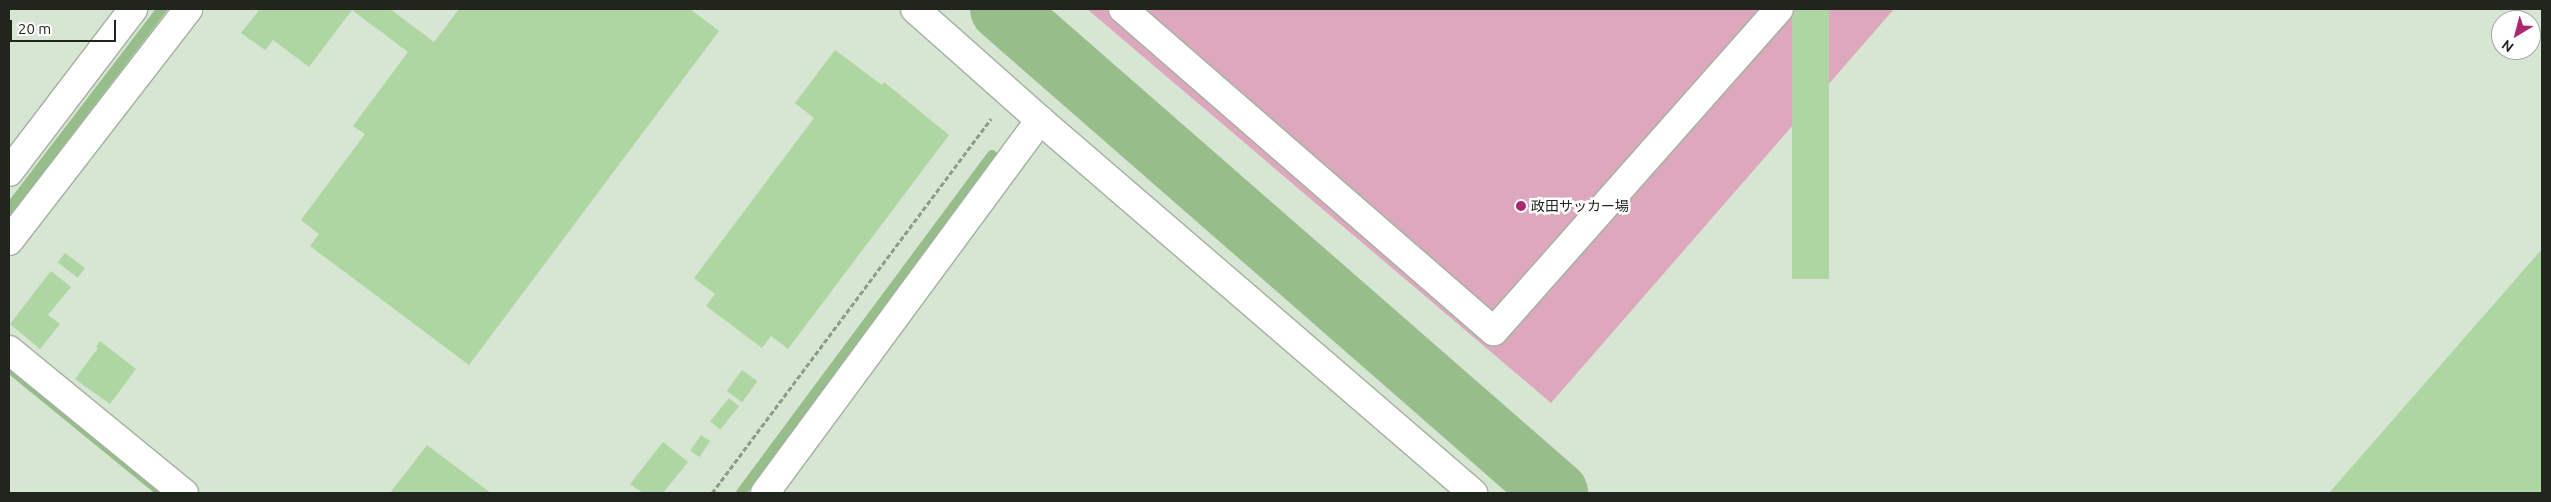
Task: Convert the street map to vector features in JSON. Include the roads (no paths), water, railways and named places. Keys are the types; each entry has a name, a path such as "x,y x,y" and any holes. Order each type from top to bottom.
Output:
{"street":[{"path":"9,172 133,9"},
{"path":"9,241 188,9"},
{"path":"914,9 1473,493"},
{"path":"1123,9 1494,331 1779,9"},
{"path":"765,493 1040,120"},
{"path":"9,350 184,493"}],"waterway":[{"path":"9,209 162,9"},
{"path":"1002,9 1556,493"},
{"path":"1048,76 1060,59"},
{"path":"741,493 992,155"},
{"path":"9,368 162,493"}],"place":[{"name":"政田サッカー場","path":"1521,206"}]}
